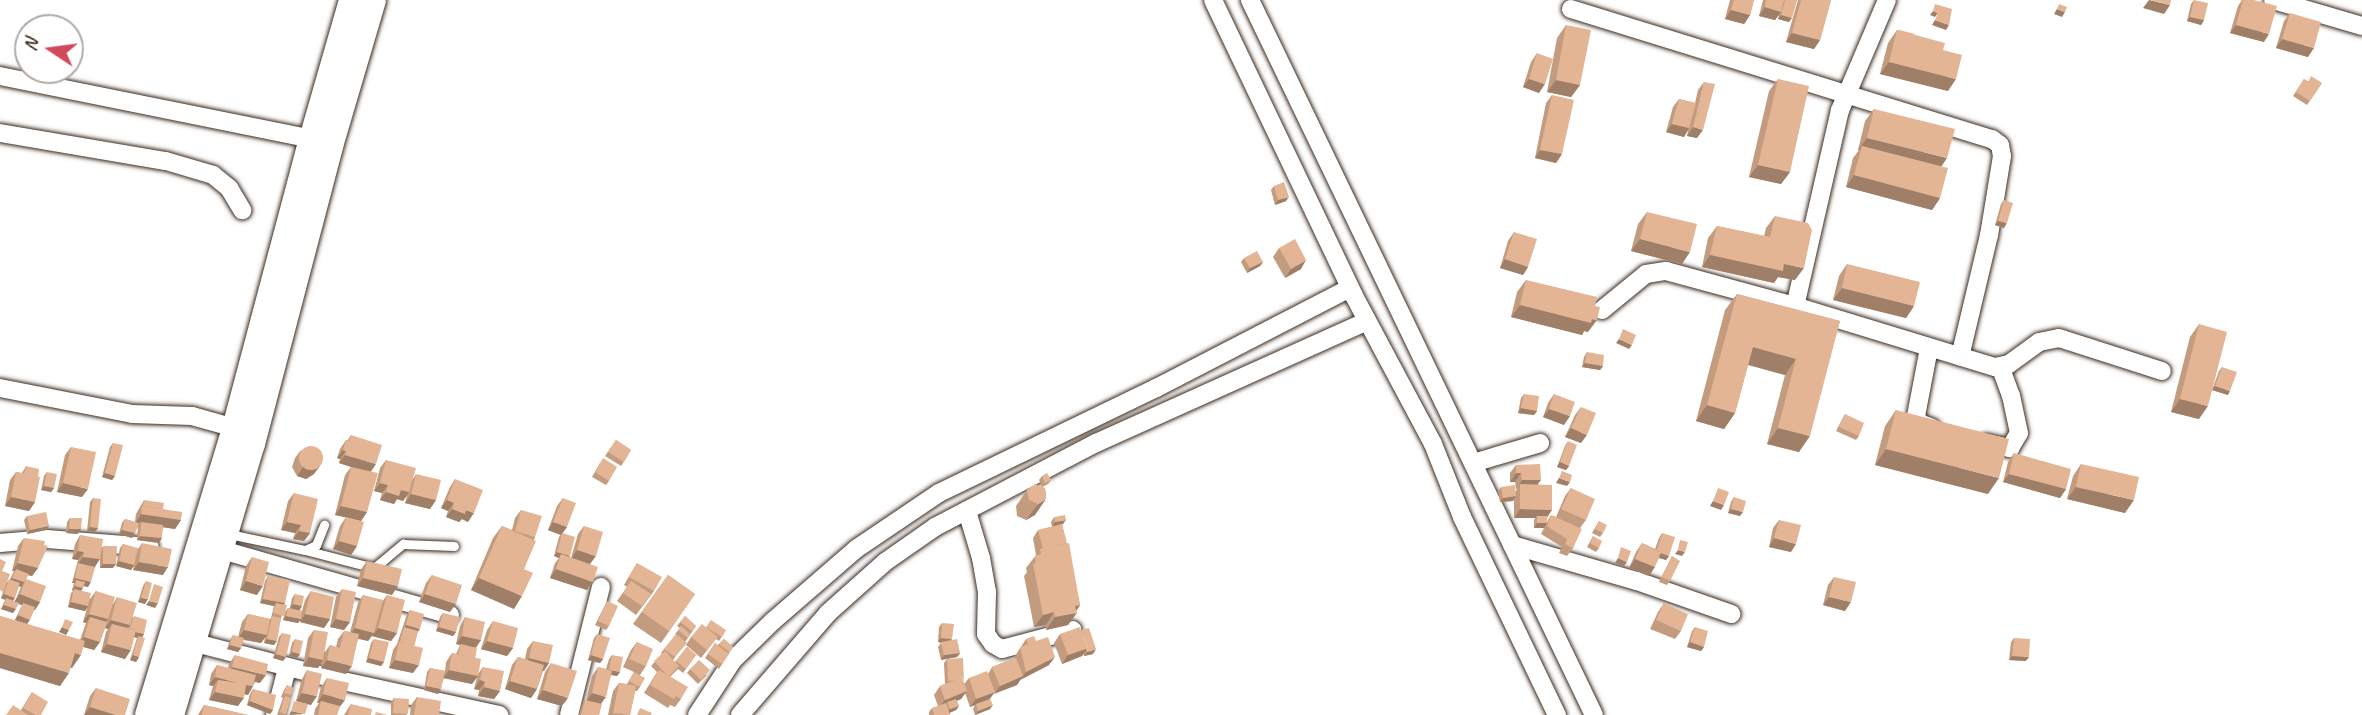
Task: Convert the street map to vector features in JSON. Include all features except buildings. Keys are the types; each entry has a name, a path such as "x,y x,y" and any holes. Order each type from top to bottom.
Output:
{"street":[{"path":"171,715 182,640 235,428 352,0"},
{"path":"148,715 225,542 373,0"},
{"path":"1213,0 1352,291 1428,435 1457,506 1557,715"},
{"path":"1250,0 1594,715"},
{"path":"1795,306 1840,110 1887,0"},
{"path":"2273,0 2362,26"},
{"path":"1571,9 1981,134 2000,145 2002,156 1989,235 1960,357"},
{"path":"0,76 312,139"},
{"path":"0,133 166,161 212,175 229,188 242,210"},
{"path":"1602,310 1646,274 1666,271 1795,306 2001,368 2039,342 2059,338 2162,371"},
{"path":"697,715 733,660 773,621 856,549 939,493 1352,291"},
{"path":"740,715 828,613 863,581 935,527 1096,443 1366,318"},
{"path":"1929,348 1916,416 1925,427 2004,448 2014,447 2017,418 2001,368"},
{"path":"0,388 132,414 192,416 235,428"},
{"path":"1473,463 1540,443"},
{"path":"967,511 981,558 987,592 986,634 993,644 1002,649 1073,630"},
{"path":"0,543 47,539 150,547"},
{"path":"225,542 450,615"},
{"path":"1512,545 1637,581 1731,614"},
{"path":"569,715 601,587"},
{"path":"182,640 287,668 499,715"},
{"path":"275,715 287,668"}],"lane":[{"path":"305,550 316,545 324,525"},
{"path":"225,542 305,550 374,568 403,544 454,546"}]}
